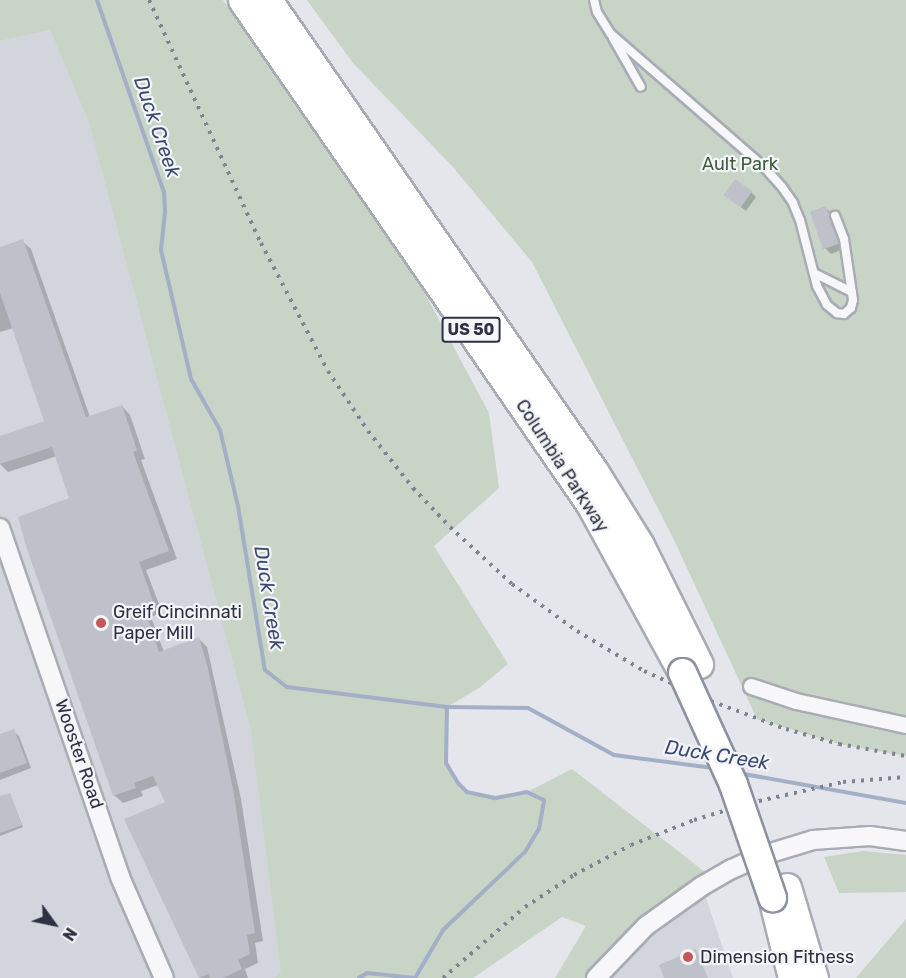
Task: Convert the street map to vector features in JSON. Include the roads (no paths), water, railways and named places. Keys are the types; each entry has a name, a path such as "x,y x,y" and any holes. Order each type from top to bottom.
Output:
{"highway":[{"name":"Columbia Parkway","path":"243,0 590,504 691,668"},
{"name":"Columbia Parkway","path":"268,0 594,471 640,545 691,668 762,815 779,892 792,978"},
{"name":"Columbia Parkway","path":"779,892 814,978"}],"street":[{"name":"Wooster Road","path":"0,528 120,877 164,978"},
{"path":"751,686 796,701 906,725"},
{"path":"596,978 646,926 681,899 732,869 764,855 813,840 870,836 906,841"}],"lane":[{"path":"594,0 597,12 640,87"},
{"path":"611,34 765,168 782,187 793,203 800,220 814,273 827,305 837,314 844,314 851,308 852,292 844,239 834,216"},
{"path":"814,273 852,292"}],"waterway":[{"name":"Duck Creek","path":"97,0 164,192 165,212 161,250 191,379 220,430 238,506 265,670 287,687 447,707 528,708 614,755 713,768"},
{"path":"359,978 367,973 415,978 443,930 525,852 539,829 544,800 527,792 495,798 467,792 458,783 446,763 447,707"},
{"name":"Duck Creek","path":"738,773 906,803"}],"railway":[{"path":"149,0 261,243 328,371 368,431 413,488 450,527 512,584 577,631 644,671 711,701 786,729 839,744 906,756"},
{"path":"443,978 525,907 574,875 631,845 694,820 750,803 843,782 906,777"}],"place":[{"name":"Greif Cincinnati Paper Mill","path":"101,623"},
{"name":"Dimension Fitness","path":"688,957"}],"park label":[{"name":"Ault Park","path":"740,164"}]}
